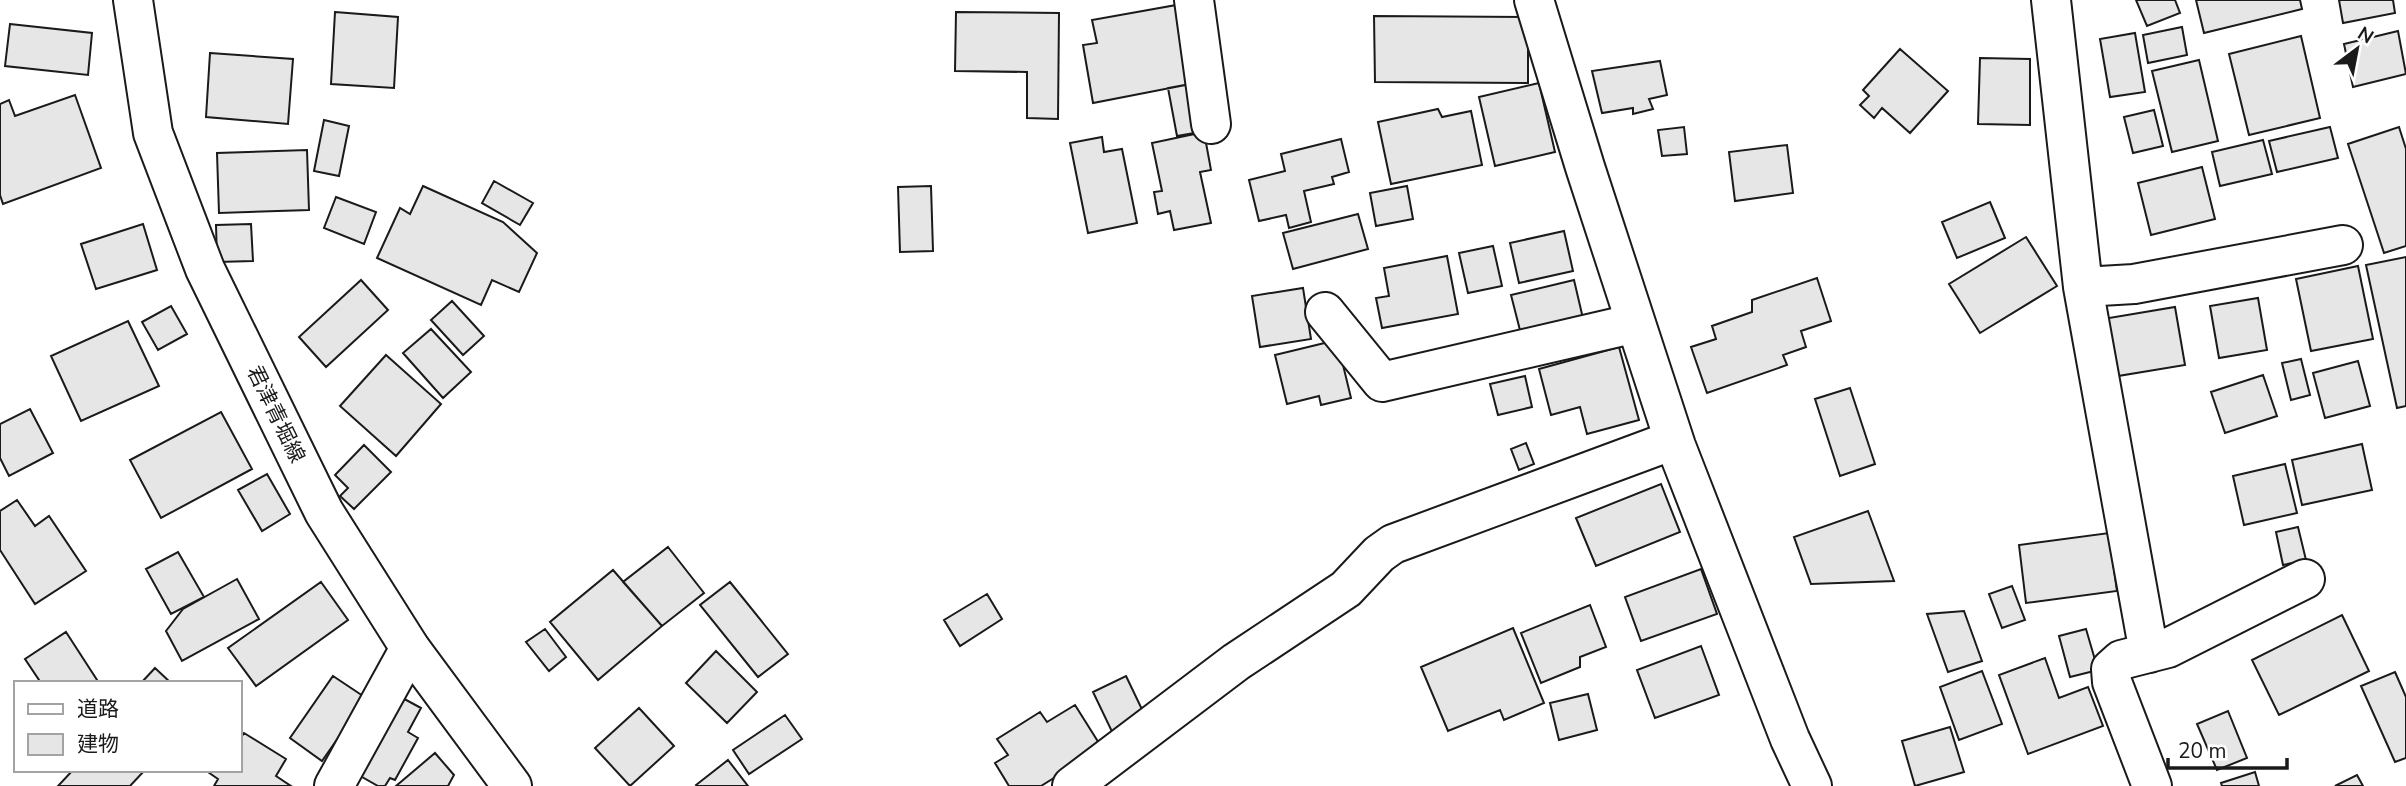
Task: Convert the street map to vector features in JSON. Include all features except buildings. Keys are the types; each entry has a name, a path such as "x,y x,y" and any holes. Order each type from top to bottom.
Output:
{"street":[{"name":"君津青堀線","path":"133,0 153,133 205,269 324,512 410,648 512,786"},
{"path":"1194,0 1212,124"},
{"path":"1534,0 1676,446 1790,739 1812,786"},
{"path":"2051,0 2083,287 2149,653"},
{"path":"2083,287 2134,284 2343,245"},
{"path":"1325,312 1382,382 1636,323"},
{"path":"1072,786 1236,662 1346,589 1379,554 1393,544 1660,444 1676,446"},
{"path":"2140,783 2112,682 2111,669 2121,660 2168,648 2305,579"},
{"path":"334,786 410,648"}]}
